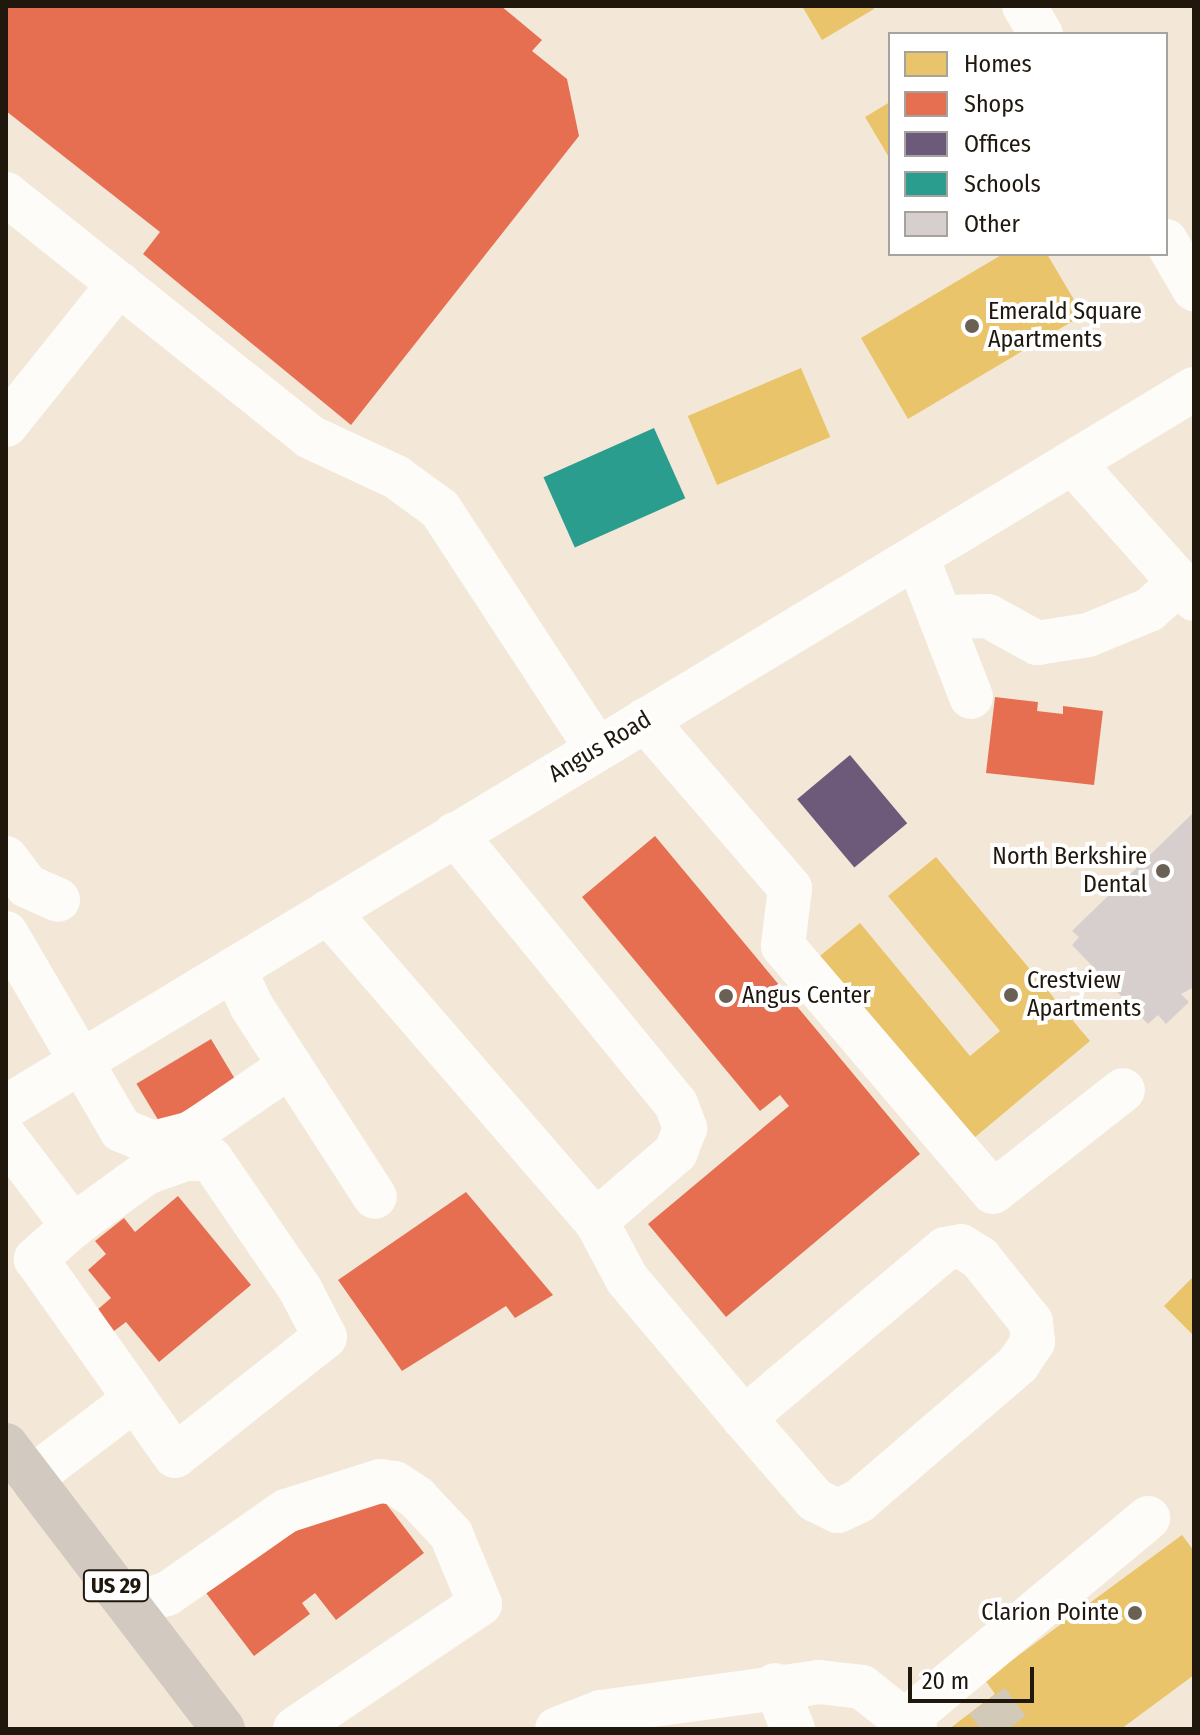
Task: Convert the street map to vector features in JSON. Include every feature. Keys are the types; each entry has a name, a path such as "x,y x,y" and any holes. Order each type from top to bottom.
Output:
{"highway":[{"name":"US 29","path":"19,1462 223,1729"}],"street":[{"path":"1024,6 1040,32"},
{"path":"6,194 310,437 396,477 440,509 597,749"},
{"path":"1168,244 1194,289"},
{"path":"6,425 119,284"},
{"name":"Angus Road","path":"6,1107 1194,389"},
{"path":"940,617 988,616 1037,643 1088,635 1187,591 1073,463"},
{"path":"917,557 971,697"},
{"path":"645,720 790,888 783,946 993,1192 1123,1090"},
{"path":"455,834 676,1104 685,1128 676,1152 596,1221"},
{"path":"6,858 27,886 58,900"},
{"path":"328,912 596,1221 627,1279 744,1418 815,1500 838,1511 859,1501 1018,1364 1033,1342 1031,1322 980,1258 961,1246 945,1249 744,1418"},
{"path":"11,950 121,1130 153,1143 192,1133 290,1066"},
{"path":"234,969 290,1066 375,1197"},
{"path":"6,1138 73,1226"},
{"path":"185,1159 211,1159 300,1289 325,1337 175,1456 36,1259 73,1226 146,1173 185,1159"},
{"path":"19,1462 135,1399"},
{"path":"130,1605 167,1594 286,1511 380,1481 395,1483 417,1498 451,1534 480,1604 295,1729"},
{"path":"557,1729 601,1712 775,1685 862,1687 911,1724 976,1686 1148,1518"},
{"path":"775,1685 793,1729"}],"building: Homes":[{"path":"802,6 872,6 874,9 822,40"},
{"path":"888,103 888,156 865,117"},
{"name":"Emerald Square Apartments","path":"1000,256 1048,256 1083,315 908,419 861,338"},
{"path":"801,368 830,437 717,485 688,416"},
{"name":"Crestview Apartments","path":"936,857 1090,1041 968,1143 815,960 860,923 970,1056 1000,1031 888,896"},
{"path":"1194,1276 1194,1336 1164,1306"},
{"name":"Clarion Pointe","path":"1182,1535 1194,1551 1194,1675 1121,1729 949,1729 995,1694 985,1680"}],"building: Shops":[{"path":"6,6 501,6 542,40 532,51 567,79 579,136 351,425 143,254 160,232 6,111"},
{"path":"995,697 1038,702 1037,711 1063,714 1063,706 1103,711 1094,785 986,773"},
{"name":"Angus Center","path":"655,836 920,1154 726,1317 648,1224 789,1106 780,1095 760,1111 582,897"},
{"path":"211,1039 236,1080 161,1125 136,1084"},
{"path":"466,1192 553,1295 515,1318 506,1306 402,1371 338,1280"},
{"path":"178,1196 251,1285 159,1362 126,1322 114,1331 97,1310 111,1298 88,1270 106,1254 95,1241 124,1218 135,1232"},
{"path":"371,1484 424,1553 336,1620 315,1593 302,1603 310,1614 254,1656 203,1589"}],"building: Offices":[{"path":"850,755 907,823 854,868 797,799"}],"building: Schools":[{"path":"654,428 685,498 575,548 543,477"}],"building: Other":[{"name":"North Berkshire Dental","path":"1194,812 1194,987 1181,994 1189,1002 1166,1024 1158,1015 1148,1024 1072,945 1079,937 1072,931"}],"tunnel":[{"path":"987,1701 1008,1729"}],"place":[{"name":"Emerald Square Apartments","path":"972,326"},
{"name":"North Berkshire Dental","path":"1163,871"},
{"name":"Crestview Apartments","path":"1011,995"},
{"name":"Angus Center","path":"726,996"},
{"name":"Clarion Pointe","path":"1135,1613"}]}
